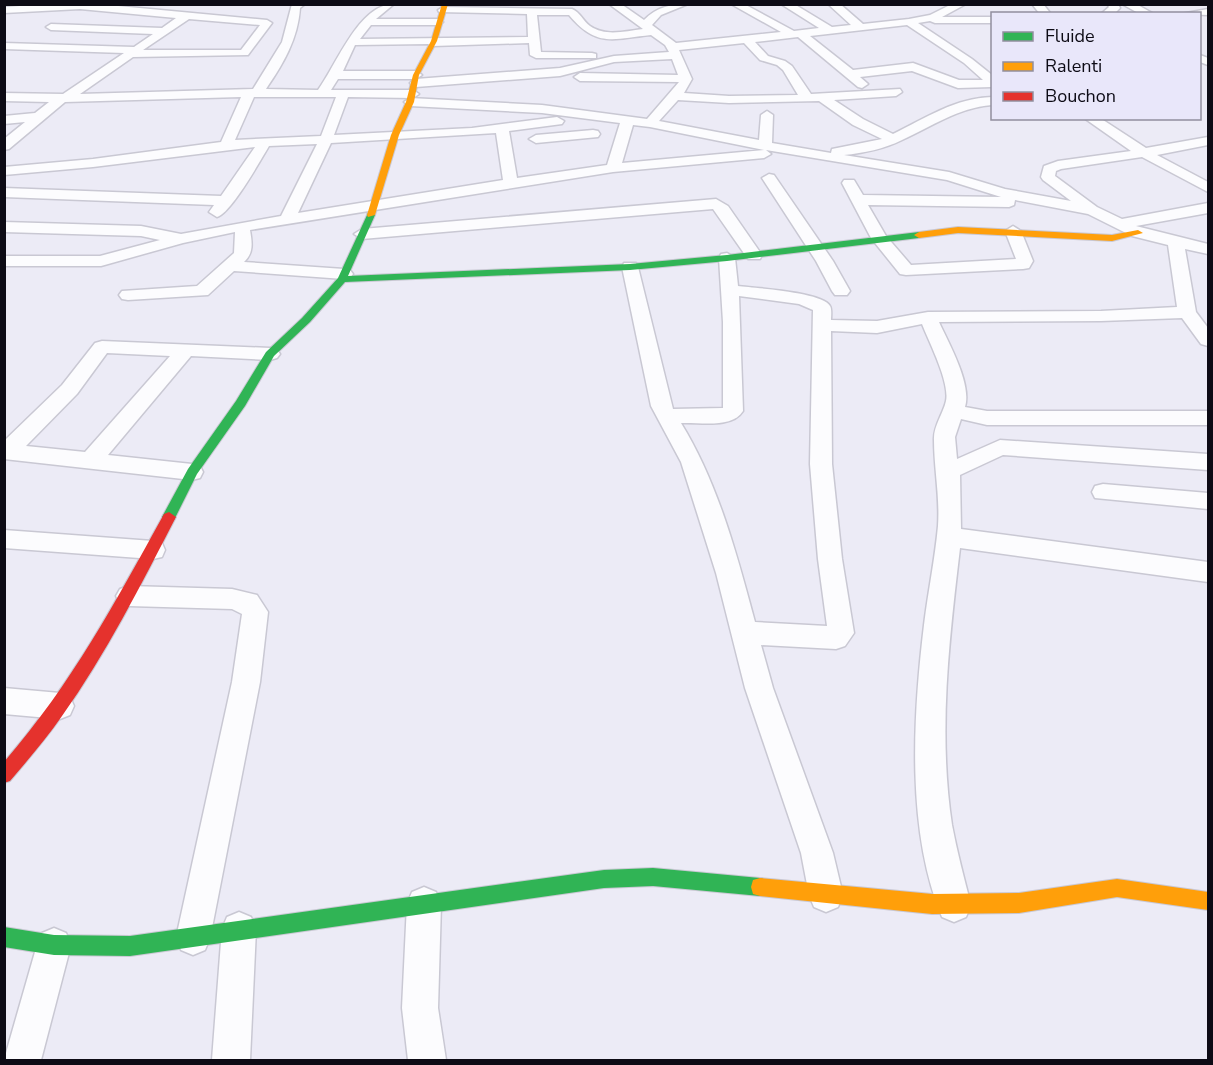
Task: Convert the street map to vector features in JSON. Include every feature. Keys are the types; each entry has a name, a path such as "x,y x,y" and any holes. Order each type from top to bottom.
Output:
{"street":[{"path":"145,14 159,4"},
{"path":"321,95 351,42 367,22 389,4"},
{"path":"614,4 650,28 674,51 686,79 681,89 650,123"},
{"path":"650,28 657,13 683,4"},
{"path":"736,4 797,34 851,74 873,94"},
{"path":"786,4 829,30"},
{"path":"833,4 860,27"},
{"path":"4,97 343,95 414,89 574,69 614,59 746,38 933,17 961,4"},
{"path":"967,4 988,20"},
{"path":"1127,4 1145,12"},
{"path":"87,6 60,19 51,27 164,31"},
{"path":"4,46 134,52 246,53 267,25 264,21 145,14 87,6 11,8"},
{"path":"226,145 262,78 288,44 295,23 294,6"},
{"path":"4,146 64,98 164,31 189,16 211,7"},
{"path":"367,22 442,12 532,12 544,8 574,13 586,28 605,37 650,28"},
{"path":"487,34 492,11"},
{"path":"4,775 60,706 129,596 192,472 241,403 270,354 306,320 343,277 376,206 395,135 433,42 442,12"},
{"path":"532,12 530,21 537,55 578,55 614,59"},
{"path":"225,33 237,20"},
{"path":"905,20 988,20"},
{"path":"905,20 968,61 991,80"},
{"path":"351,42 433,42 487,34 535,40"},
{"path":"746,38 764,58 789,68 806,97"},
{"path":"204,54 215,43"},
{"path":"851,74 968,61"},
{"path":"913,67 958,84 991,82"},
{"path":"574,69 576,76 580,77 686,79"},
{"path":"334,75 542,109 650,123 706,136 814,155 940,174 1002,192 1092,210"},
{"path":"673,96 718,109 806,97 896,92"},
{"path":"288,218 326,139 343,95"},
{"path":"821,97 858,122 892,139"},
{"path":"814,155 852,150 892,139 937,114 981,101 991,101"},
{"path":"706,136 718,109"},
{"path":"765,146 767,115"},
{"path":"4,171 93,164 265,141 502,129 590,116"},
{"path":"4,120 39,117"},
{"path":"1093,120 1144,153 1209,188"},
{"path":"613,168 627,121"},
{"path":"502,129 499,145 511,183"},
{"path":"499,145 558,135 593,134"},
{"path":"202,234 247,172 265,141"},
{"path":"1209,141 1058,165 1049,170 1048,177 1092,210 1138,233 1209,249"},
{"path":"391,150 431,148"},
{"path":"4,261 101,261 180,239 288,218 613,168 793,151"},
{"path":"4,254 67,193 93,164"},
{"path":"769,178 841,291"},
{"path":"849,183 879,238 906,270 1023,264 1025,261 1013,231"},
{"path":"4,192 226,201"},
{"path":"859,200 1009,202 1092,210"},
{"path":"362,234 713,204 723,209 754,255"},
{"path":"1120,224 1209,208"},
{"path":"4,226 141,231 180,239"},
{"path":"128,295 202,291 244,251 242,226"},
{"path":"230,266 343,277 630,267 754,255 957,230 1013,231 1112,238 1138,233"},
{"path":"1176,241 1187,312 1209,340"},
{"path":"666,416 727,415 733,411 727,258"},
{"path":"630,267 652,370 666,416 687,450 729,573 759,688 817,853 826,895"},
{"path":"730,290 812,301 822,307 824,325 821,344 821,464 840,635 836,638 746,633"},
{"path":"824,325 877,327 928,317 1101,316 1187,312"},
{"path":"928,317 949,368 957,395 944,437 951,498 947,561 937,626 931,700 939,842 954,905"},
{"path":"6,451 52,408 90,366 102,347 270,354"},
{"path":"90,461 185,351"},
{"path":"953,411 987,418 1209,418"},
{"path":"946,465 958,468 1000,447 1209,462"},
{"path":"6,451 192,472"},
{"path":"1103,492 1209,501"},
{"path":"949,537 1209,572"},
{"path":"4,539 153,550"},
{"path":"129,596 232,599 248,602 255,612 246,682 193,938"},
{"path":"4,701 60,706"},
{"path":"4,937 54,945 130,946 604,879 653,877 826,895 954,905 1018,903 1117,888 1209,901"},
{"path":"424,904 420,1008 427,1060"},
{"path":"231,1060 239,929"},
{"path":"22,1060 54,945"}],"traffic: fast":[{"path":"169,517 192,472 241,403 270,354 306,320 342,279 371,215"},
{"path":"342,279 630,267 919,235"},
{"path":"4,937 54,945 130,946 604,879 653,877 760,887"}],"traffic: slow":[{"path":"371,215 395,135 410,102 416,75 434,41 445,4"},
{"path":"919,235 958,230 1112,238 1138,233"},
{"path":"760,887 932,904 1019,903 1117,888 1208,901"}],"traffic: jam":[{"path":"4,775 48,722 91,659 169,517"}]}
